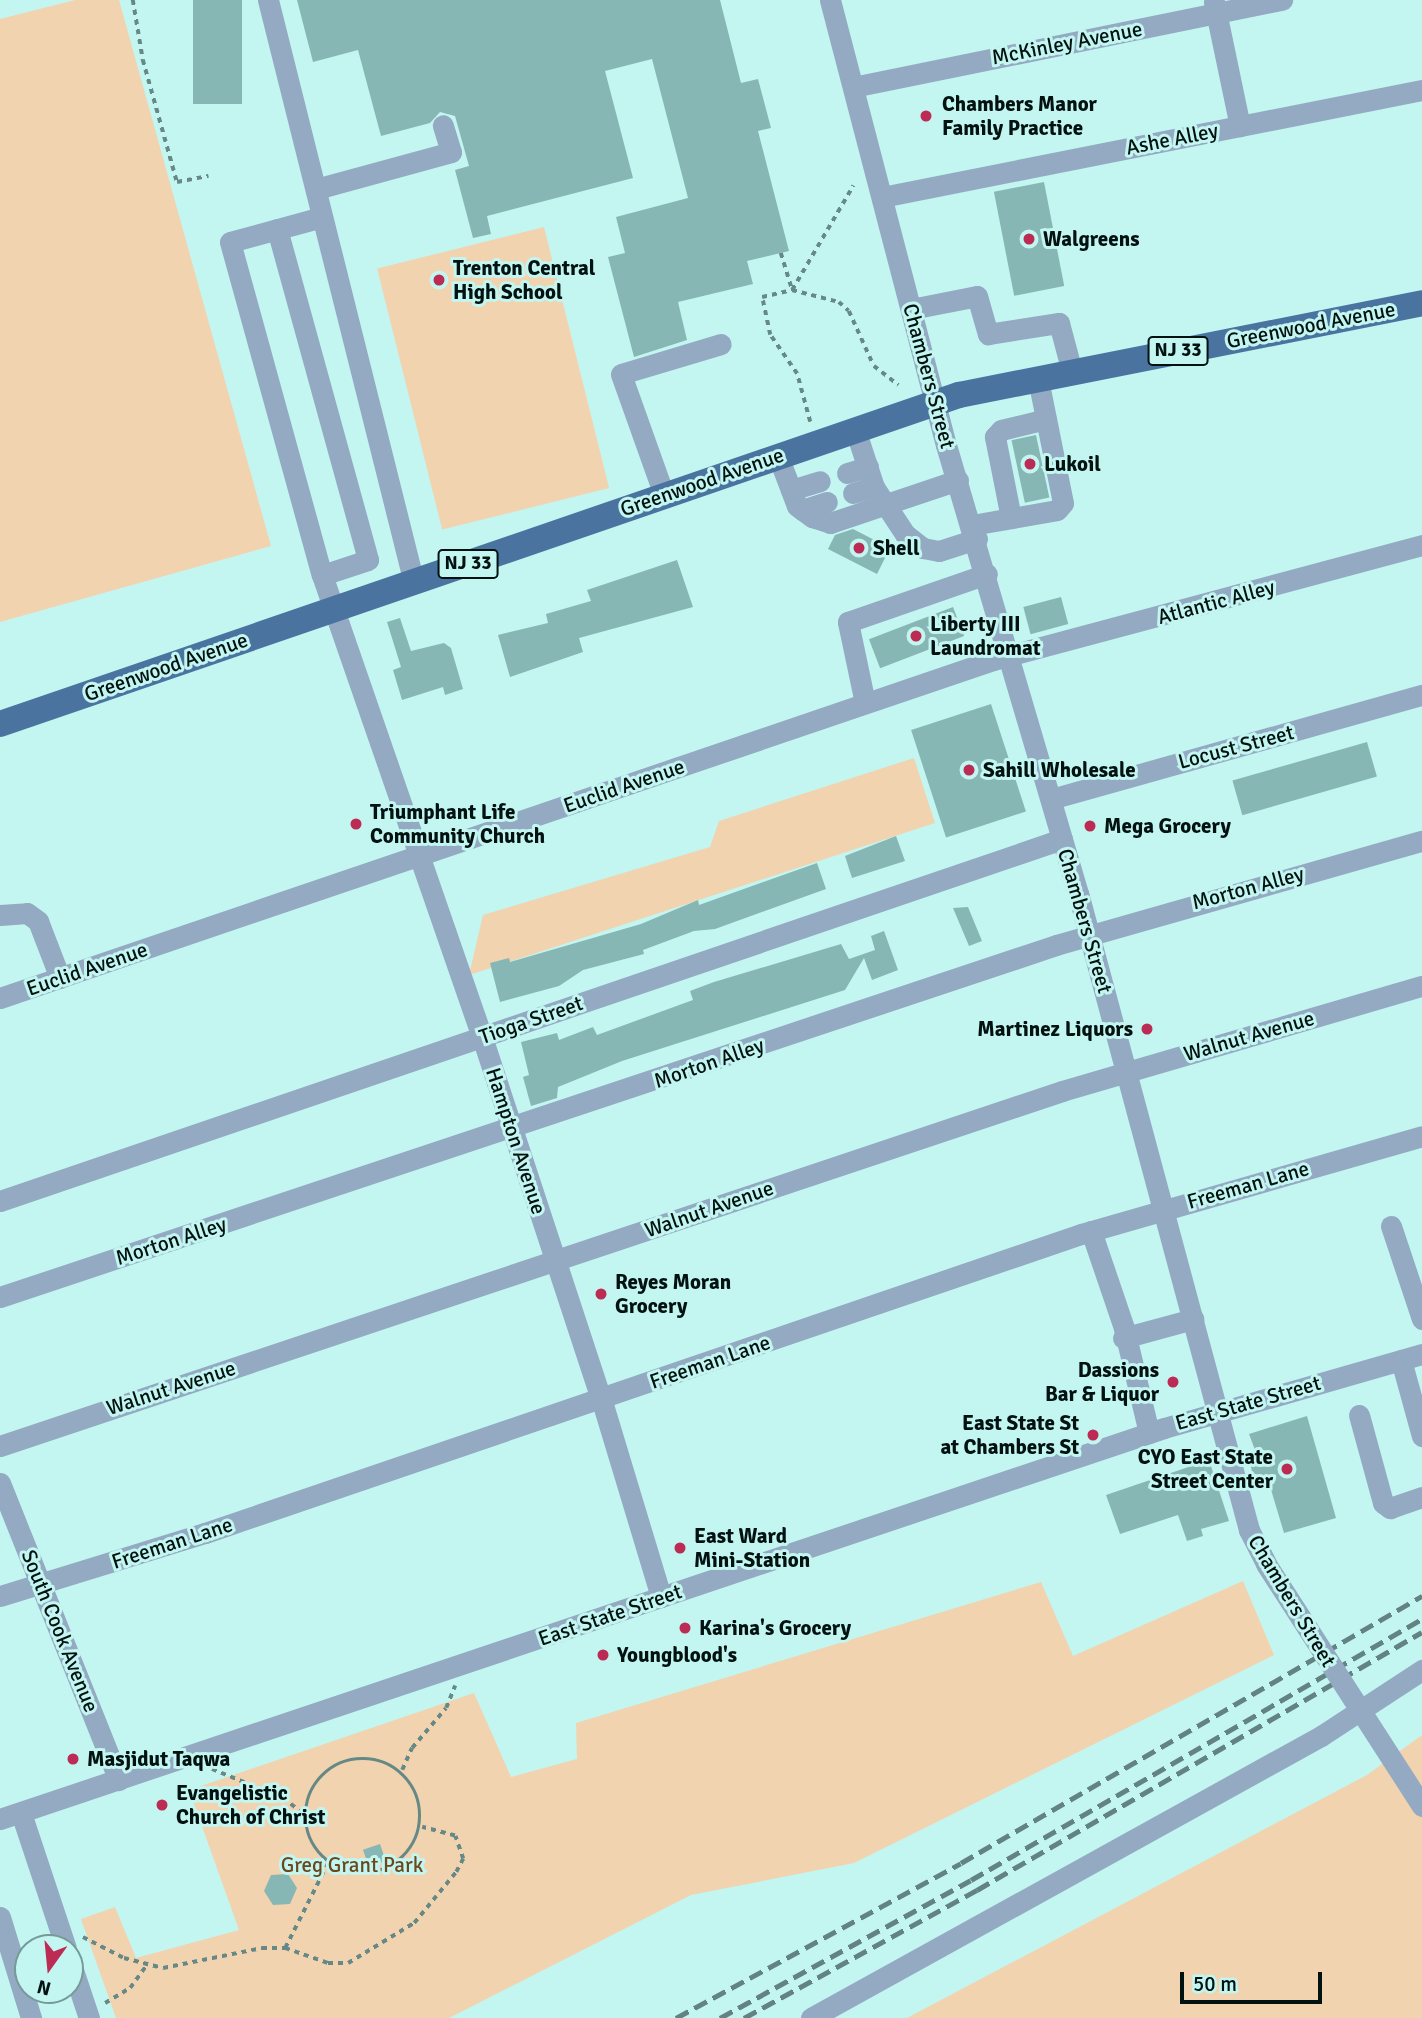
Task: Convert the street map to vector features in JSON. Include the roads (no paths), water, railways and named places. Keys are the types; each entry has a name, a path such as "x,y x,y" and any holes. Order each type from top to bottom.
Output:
{"main road":[{"name":"Greenwood Avenue","path":"0,724 855,429 936,404 1038,379 1422,303"}],"street":[{"path":"268,0 414,583"},
{"name":"Chambers Street","path":"830,0 936,404 1089,935 1249,1530 1266,1564 1422,1805"},
{"name":"McKinley Avenue","path":"853,87 1214,7 1282,0"},
{"path":"1214,7 1240,126"},
{"name":"Ashe Alley","path":"882,197 1422,90"},
{"path":"316,189 451,152 443,125"},
{"path":"322,217 277,229 368,560 322,575"},
{"name":"Hampton Avenue","path":"277,229 230,242 322,575 422,857 482,1037 601,1398 661,1597"},
{"path":"911,309 978,296 988,334 1059,323 1072,372"},
{"path":"664,495 621,374 721,344"},
{"path":"855,429 875,486 905,534 923,548 939,551 974,532 1012,518 1057,510 1063,503 1038,379"},
{"path":"1012,518 995,437 1001,430 1046,419"},
{"path":"778,456 791,491 802,510 830,523 875,486"},
{"path":"847,473 875,486"},
{"path":"853,493 875,486 958,480"},
{"path":"791,491 823,491 802,510"},
{"name":"Atlantic Alley","path":"1009,655 1422,545"},
{"path":"864,704 848,622 987,574"},
{"name":"Euclid Avenue","path":"0,998 422,857 1009,655"},
{"name":"Locust Street","path":"1051,799 1422,695"},
{"name":"Tioga Street","path":"0,1201 1062,839"},
{"name":"Morton Alley","path":"0,1297 512,1130 1089,935 1422,841"},
{"path":"0,915 27,913 38,921 60,978"},
{"name":"Walnut Avenue","path":"0,1446 1126,1071 1422,986"},
{"name":"Freeman Lane","path":"0,1596 205,1533 1091,1231 1422,1136"},
{"path":"1391,1226 1422,1319"},
{"path":"1091,1231 1124,1328 1123,1338 1149,1433"},
{"path":"1123,1338 1193,1319"},
{"name":"East State Street","path":"0,1819 1149,1433 1217,1411 1422,1354"},
{"path":"1401,1360 1422,1436"},
{"path":"1359,1415 1383,1503 1390,1508 1422,1497"},
{"name":"South Cook Avenue","path":"0,1482 119,1780"},
{"path":"811,2018 1321,1736 1422,1670"},
{"path":"21,1812 61,1934"},
{"path":"0,1917 14,1954"}],"railway":[{"path":"676,2018 961,1863 1422,1596"},
{"path":"720,2018 971,1880 1422,1619"},
{"path":"744,2018 977,1890 1422,1632"}],"place":[{"name":"Chambers Manor Family Practice","path":"926,116"},
{"name":"Walgreens","path":"1029,239"},
{"name":"Trenton Central High School","path":"439,280"},
{"name":"Lukoil","path":"1030,464"},
{"name":"Shell","path":"859,548"},
{"name":"Liberty III Laundromat","path":"916,636"},
{"name":"Sahill Wholesale","path":"969,770"},
{"name":"Triumphant Life Community Church","path":"356,824"},
{"name":"Mega Grocery","path":"1090,826"},
{"name":"Martinez Liquors","path":"1147,1029"},
{"name":"Reyes Moran Grocery","path":"601,1294"},
{"name":"Dassions Bar & Liquor","path":"1173,1382"},
{"name":"East State St at Chambers St","path":"1093,1435"},
{"name":"CYO East State Street Center","path":"1287,1469"},
{"name":"East Ward Mini-Station","path":"680,1548"},
{"name":"Karina's Grocery","path":"685,1628"},
{"name":"Youngblood's","path":"603,1655"},
{"name":"Masjidut Taqwa","path":"73,1759"},
{"name":"Evangelistic Church of Christ","path":"162,1805"}],"park label":[{"name":"Greg Grant Park","path":"352,1865"}]}
